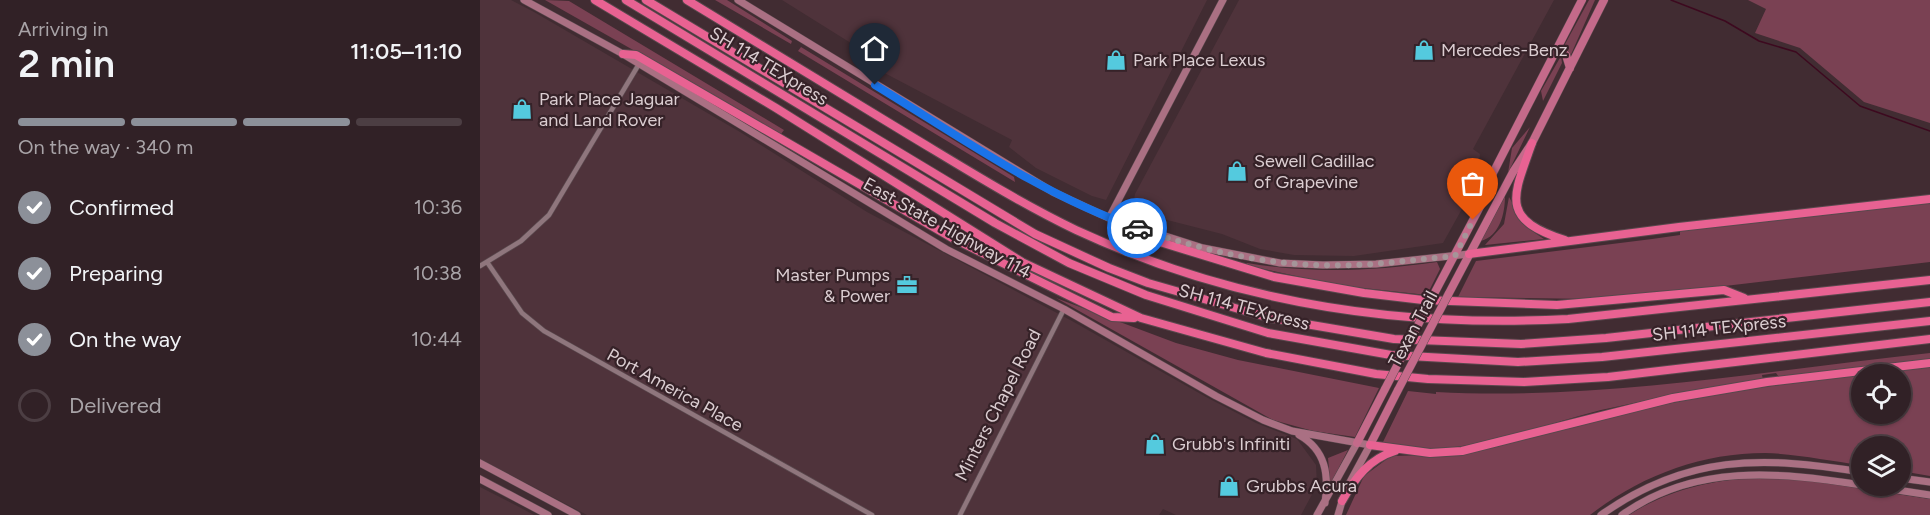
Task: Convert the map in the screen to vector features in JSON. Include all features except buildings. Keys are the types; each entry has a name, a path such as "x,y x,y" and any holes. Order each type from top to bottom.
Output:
{"highway":[{"path":"595,0 776,108 1022,262 1141,318 1266,353 1334,368 1470,381 1534,382 1608,377 1930,339"},
{"name":"SH 114 TEXpress","path":"627,0 995,223 1069,263 1146,295 1268,333 1391,355 1518,362 1602,357 1930,321"},
{"name":"SH 114 TEXpress","path":"646,0 1035,234 1148,283 1270,318 1394,339 1521,344 1606,338 1930,302"},
{"path":"687,0 1017,200 1116,247 1238,288 1353,311 1459,322 1568,319 1930,280"},
{"path":"623,54 636,55 992,259 1112,317 1141,318"},
{"path":"1532,143 1516,187 1519,213 1533,229 1568,242"},
{"path":"1469,254 1930,200"},
{"path":"1112,220 1124,231 1245,269 1307,284 1386,296 1557,305 1724,290 1748,300"},
{"path":"1370,445 1398,450 1462,451 1673,398 1767,382 1930,363"},
{"path":"1342,501 1356,478 1372,462 1398,450"}],"main road":[{"name":"East State Highway 114","path":"524,0 623,54 946,249 1064,309 1227,401 1292,431 1370,445"},
{"path":"738,0 1053,192 1112,220 1210,250 1280,262 1346,265 1469,254"},
{"path":"1112,220 1223,0"},
{"name":"Texan Trail","path":"1317,515 1455,256 1482,203 1493,173 1582,0"},
{"name":"Texan Trail","path":"1338,515 1342,501 1398,390 1513,172 1532,143 1604,0"},
{"path":"1558,48 1566,55 1570,68"},
{"path":"1292,431 1317,449 1324,460 1327,488 1324,503"},
{"path":"1601,515 1644,488 1708,466 1770,461 1851,471"},
{"path":"480,463 577,515"},
{"path":"1623,515 1669,490 1729,475 1795,475 1851,483"},
{"path":"480,479 548,515"},
{"path":"1911,479 1930,482"},
{"path":"1911,492 1930,495"}],"street":[{"path":"480,267 521,241 549,215 639,64"},
{"name":"Port America Place","path":"487,262 522,313 544,332 872,515"},
{"name":"Minters Chapel Road","path":"960,515 1064,309"}],"shaded area":[{"path":"480,0 511,0 534,12 740,132 867,212 1072,321 1206,397 1256,423 1297,439 1316,465 1317,485 1301,515 1176,515 1163,509 1159,515 587,515 480,459"},
{"path":"545,0 569,1 784,130 781,134"},
{"path":"715,0 727,0 792,41 791,44"},
{"path":"782,0 1207,0 1106,200 1092,196 1036,168 1009,147 1012,140 875,68 878,60"},
{"path":"1239,0 1554,0 1473,149 1480,154 1477,182 1443,243 1354,256 1294,255 1260,249 1222,234 1132,211 1135,194"},
{"path":"1589,0 1595,0 1569,59 1564,46"},
{"path":"1748,0 1930,0 1930,123 1864,102 1800,48 1755,33 1766,9"},
{"path":"801,47 1014,177 1015,182 798,51"},
{"path":"1561,56 1562,63 1543,101 1541,91"},
{"path":"1530,127 1508,173 1512,148"},
{"path":"1505,196 1504,210 1497,229 1481,241"},
{"path":"1509,197 1526,225 1544,239 1485,245 1504,224"},
{"path":"1930,203 1930,262 1657,294 1592,299 1458,297 1476,261 1680,235 1680,229"},
{"path":"1437,262 1440,269 1427,295 1336,285 1246,265 1247,263 1295,269 1342,270 1389,268"},
{"path":"1056,298 1176,343 1238,360 1379,388 1355,437 1313,431 1273,420"},
{"path":"1930,353 1930,361 1902,364 1851,364 1851,369 1779,377 1776,373 1762,375 1763,380 1601,410 1474,444 1436,448 1382,444 1408,391 1436,394 1436,392 1498,394 1560,392 1684,382"},
{"path":"1930,367 1930,476 1911,473 1911,436 1851,436 1851,464 1765,453 1718,457 1672,469 1650,478 1609,501 1590,515 1346,515 1364,476 1391,456 1461,454 1616,414 1737,390 1851,376 1851,424 1911,424 1911,369"},
{"path":"1348,450 1332,481 1330,481 1328,458"},
{"path":"1745,478 1792,478 1851,487 1851,496 1910,496 1930,499 1930,515 1629,515 1671,494 1715,482"},
{"path":"480,487 521,508 534,515 480,515"}],"waterway":[{"path":"1671,0 1725,21 1759,41 1796,52 1860,106 1930,131"}],"way so far":[{"path":"1137,228 1203,248 1280,262 1323,266 1376,264 1455,256 1473,220"}],"place":[{"name":"Mercedes-Benz","path":"1424,50"},
{"name":"Park Place Lexus","path":"1116,60"},
{"name":"Park Place Jaguar and Land Rover","path":"522,109"},
{"name":"Sewell Cadillac of Grapevine","path":"1237,171"},
{"name":"Master Pumps & Power","path":"907,285"},
{"name":"Grubb's Infiniti","path":"1155,444"},
{"name":"Grubbs Acura","path":"1229,486"}],"route":[{"path":"875,85 1053,192 1109,218 1137,228"}]}
